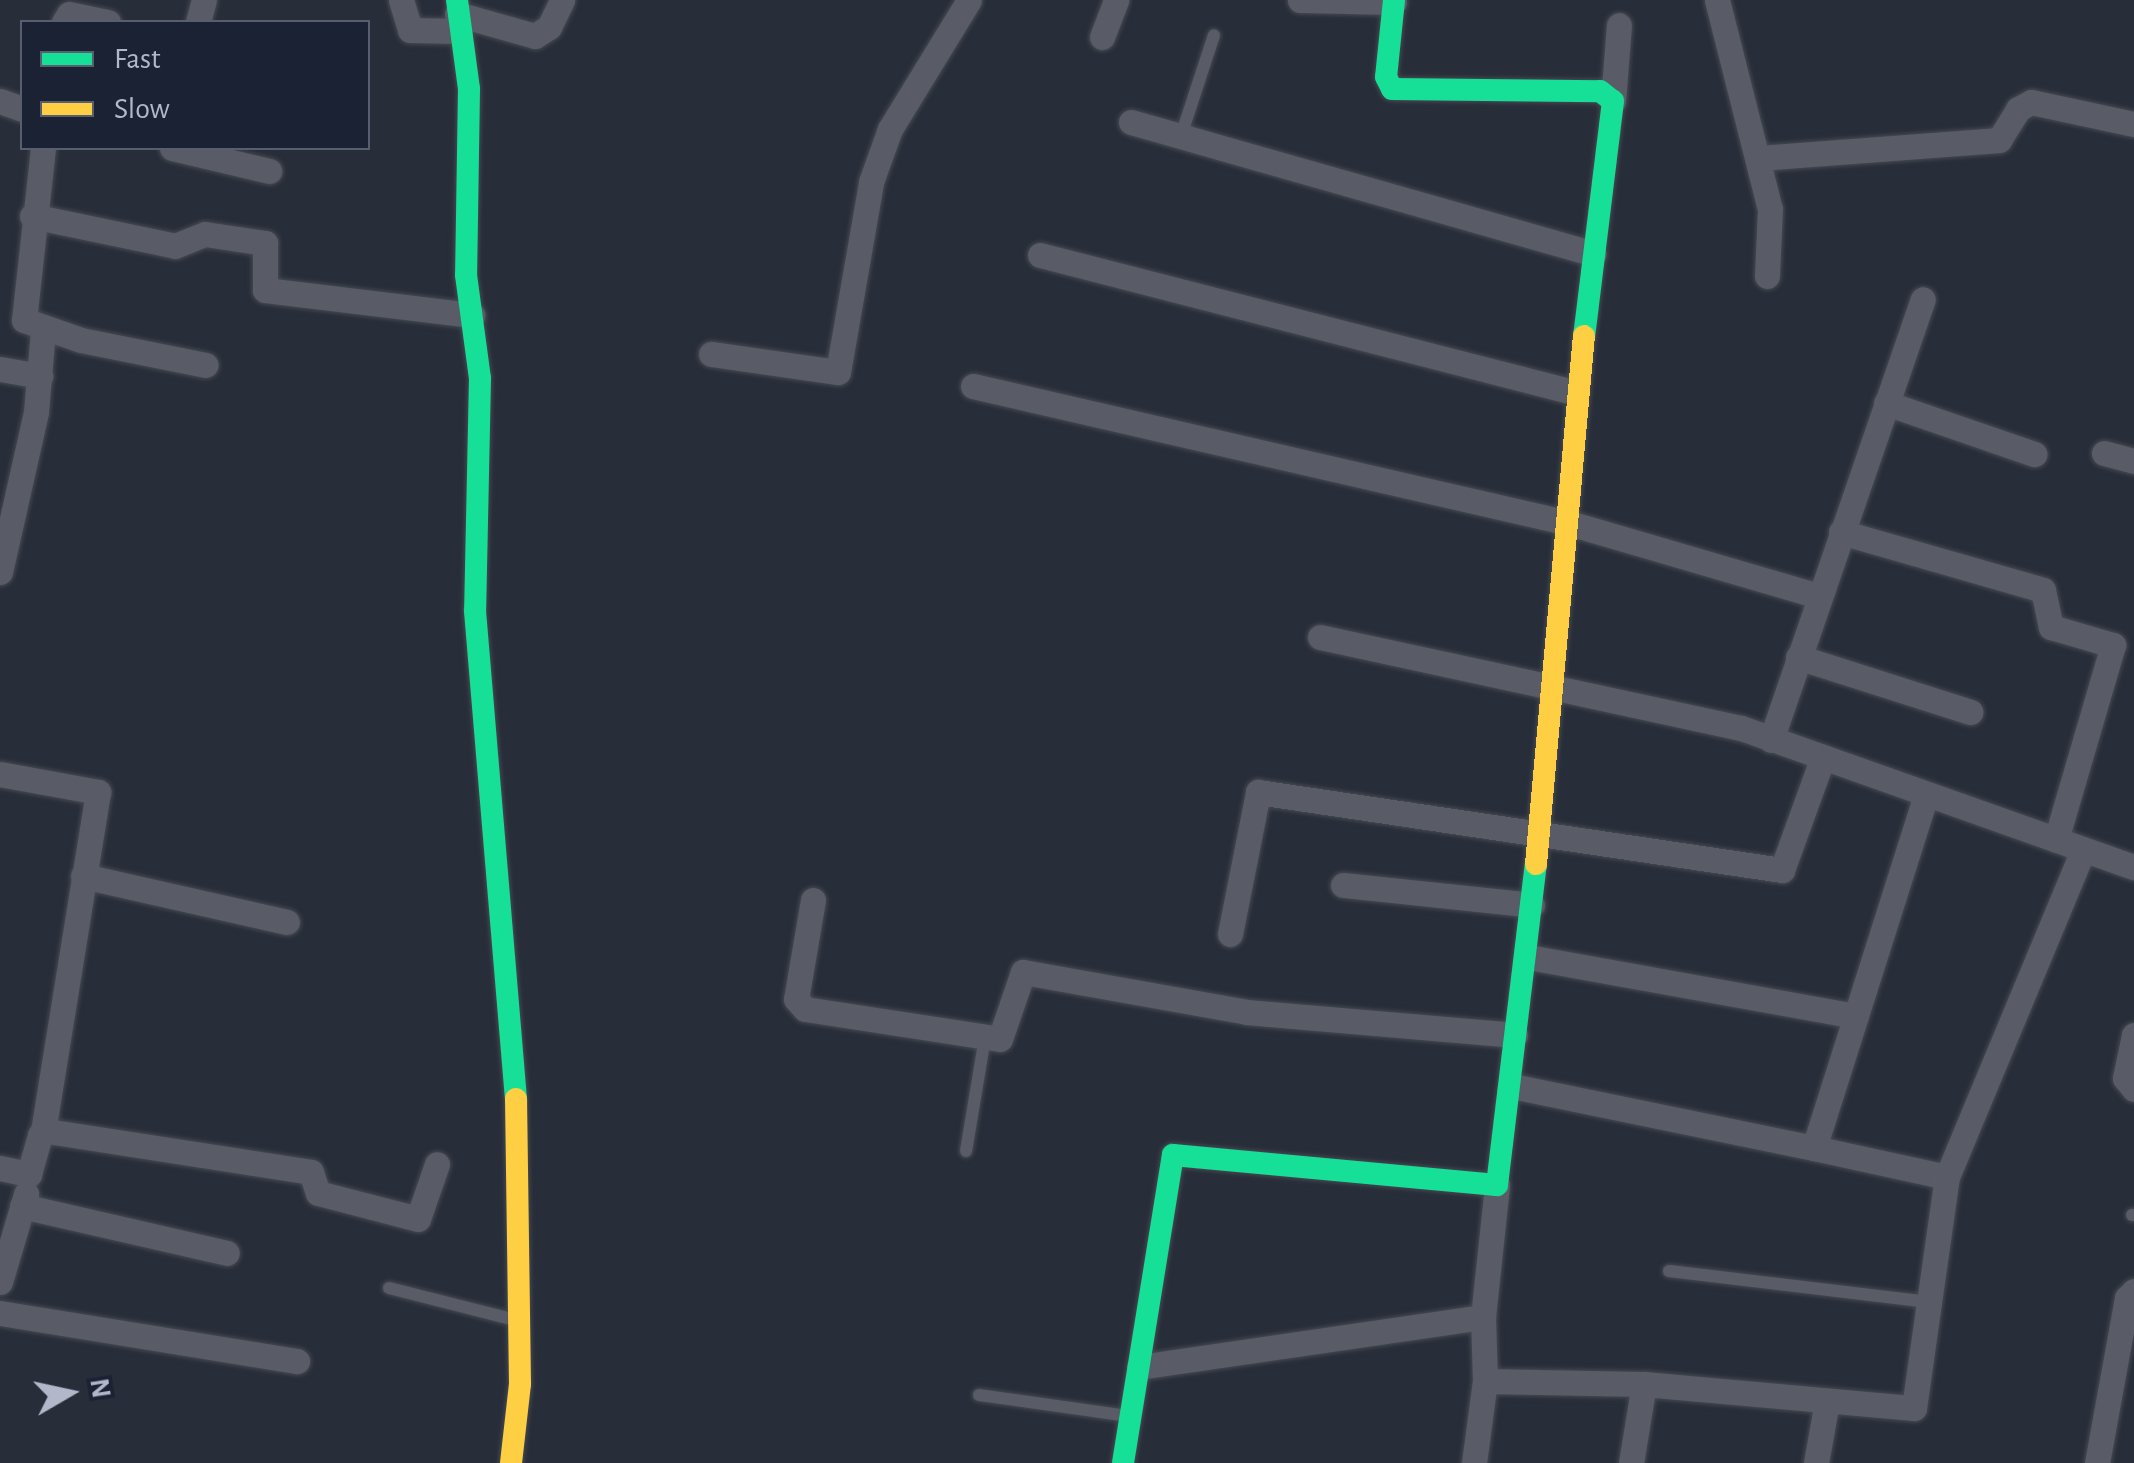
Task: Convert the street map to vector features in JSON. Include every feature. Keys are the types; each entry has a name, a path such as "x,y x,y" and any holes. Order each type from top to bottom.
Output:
{"street":[{"path":"401,0 410,30 458,15 534,36 549,27 562,0"},
{"path":"711,354 838,372 871,182 890,130 969,0"},
{"path":"1102,37 1116,0"},
{"path":"1300,0 1394,1 1386,77 1392,88 1600,91 1614,102"},
{"path":"1717,0 1759,158 1770,220 1766,276"},
{"path":"65,20 69,14 98,20"},
{"path":"458,15 471,120 466,275 480,378 475,611 520,1160 521,1322 511,1463"},
{"path":"1474,1463 1486,1382 1483,1317 1515,1035 1528,957 1569,523 1577,393 1614,102 1619,25"},
{"path":"1759,158 1999,140 2018,109 2031,102 2134,124"},
{"path":"1131,122 1594,254"},
{"path":"43,150 21,314 43,330 206,365"},
{"path":"180,150 269,171"},
{"path":"32,216 175,246 205,234 265,244 265,290 472,315"},
{"path":"1040,255 1577,393"},
{"path":"1771,740 1923,299"},
{"path":"0,571 40,376 43,330"},
{"path":"0,369 40,376"},
{"path":"972,386 1569,523 1818,596"},
{"path":"1886,403 2034,454"},
{"path":"2104,453 2134,461"},
{"path":"1841,532 2043,590 2050,627 2113,645 2056,840"},
{"path":"1320,637 1554,684 1771,740 2134,867"},
{"path":"1798,656 1970,712"},
{"path":"1230,934 1258,792 1538,830 1785,870 1823,757"},
{"path":"0,774 98,792 43,1132 0,1282"},
{"path":"1814,1148 1926,794"},
{"path":"1486,1382 1644,1384 1914,1408 1947,1178 2084,850"},
{"path":"83,876 287,922"},
{"path":"1343,885 1532,906"},
{"path":"813,900 799,1006 1003,1037 1016,979 1023,972 1247,1012 1515,1035"},
{"path":"1528,957 1856,1016"},
{"path":"2134,1035 2125,1078 2134,1090"},
{"path":"1512,1086 1947,1178"},
{"path":"43,1132 311,1172 318,1193 418,1220 436,1164"},
{"path":"1124,1463 1173,1155 1497,1185"},
{"path":"0,1168 29,1174"},
{"path":"22,1206 227,1252"},
{"path":"2097,1463 2127,1298 2134,1291"},
{"path":"0,1312 297,1360"},
{"path":"1139,1367 1483,1317"},
{"path":"1631,1463 1644,1384"},
{"path":"1816,1463 1827,1401"}],"lane":[{"path":"1180,136 1214,35"},
{"path":"966,1152 985,1037"},
{"path":"1669,1270 1929,1302"},
{"path":"389,1288 521,1322"},
{"path":"980,1394 1131,1416"}],"traffic: fast":[{"path":"457,0 469,89 466,275 480,378 475,611 516,1099"},
{"path":"1394,0 1386,77 1392,89 1600,91 1613,101 1584,336"},
{"path":"1123,1463 1173,1155 1497,1185 1536,864"}],"traffic: slow":[{"path":"1536,864 1584,336"},
{"path":"511,1463 520,1384 516,1099"}]}
